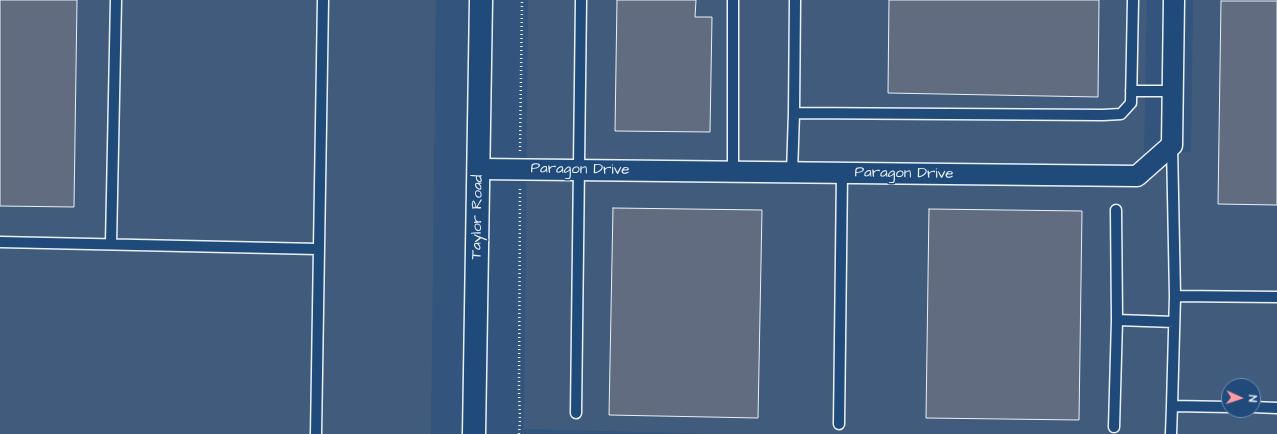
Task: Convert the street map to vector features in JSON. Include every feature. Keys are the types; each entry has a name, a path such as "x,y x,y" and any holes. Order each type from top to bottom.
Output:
{"main road":[{"name":"Taylor Road","path":"474,434 481,0"}],"street":[{"path":"1172,145 1174,0"},
{"name":"Paragon Drive","path":"479,169 1136,176 1172,145"}],"lane":[{"path":"111,244 116,0"},
{"path":"316,434 323,0"},
{"path":"576,413 581,0"},
{"path":"733,0 733,172"},
{"path":"792,173 795,0"},
{"path":"794,114 1121,114 1131,103 1133,0"},
{"path":"1131,91 1173,91"},
{"path":"1171,434 1175,296 1172,145"},
{"path":"839,424 842,173"},
{"path":"1114,427 1117,320 1116,210"},
{"path":"0,242 318,249"},
{"path":"1175,296 1277,298"},
{"path":"1117,320 1174,322"},
{"path":"1172,406 1221,407"},
{"path":"1261,407 1277,408"}],"path":[{"path":"519,434 522,0"}],"shaded area":[{"path":"0,0 436,0 431,434 0,434"},
{"path":"528,0 1147,0 1144,151 1191,152 1193,0 1277,0 1277,434 718,434 524,429"}],"building":[{"path":"0,0 77,0 74,207 0,206"},
{"path":"617,0 696,0 695,17 712,17 710,132 615,131"},
{"path":"889,0 1099,0 1098,97 888,93"},
{"path":"1221,1 1277,1 1277,205 1218,204"},
{"path":"613,208 762,210 758,418 609,415"},
{"path":"929,209 1082,211 1079,420 926,418"}]}
